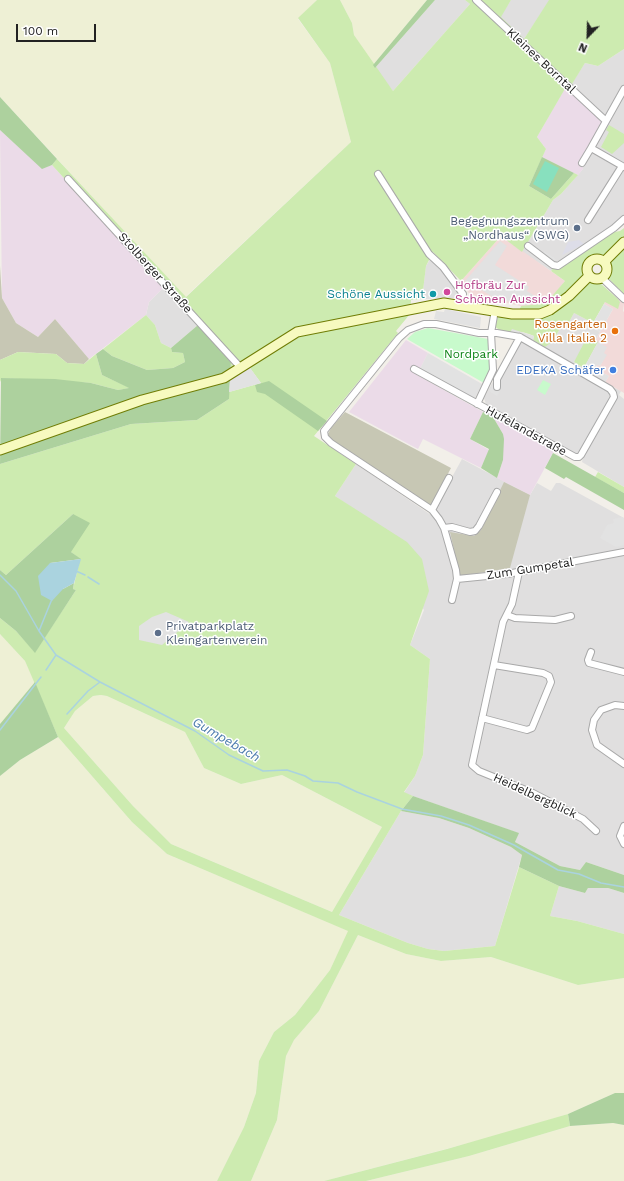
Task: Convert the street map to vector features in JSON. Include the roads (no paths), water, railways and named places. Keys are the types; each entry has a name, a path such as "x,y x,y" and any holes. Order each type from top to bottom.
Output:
{"main road":[{"path":"604,262 624,242"},
{"path":"598,259 604,262 607,269 602,278 594,279 589,276 587,266 591,261 598,259"},
{"path":"0,450 142,400 224,378 297,332 426,305 444,303 526,315 540,314 550,310 569,296 589,276"}],"street":[{"name":"Kleines Borntal","path":"476,0 606,121"},
{"path":"582,163 624,89"},
{"path":"588,220 623,167 591,148"},
{"path":"378,174 429,254 443,267 463,294 462,305"},
{"name":"Stolberger Straße","path":"68,179 241,368"},
{"path":"528,246 553,265 558,266 624,219"},
{"path":"602,278 624,299"},
{"name":"Hufelandstraße","path":"477,404 493,370 491,333 494,310"},
{"path":"452,600 457,579 456,570 444,528 432,510 330,443 325,437 324,431 399,338 408,330 430,324 478,333 491,333 520,337"},
{"name":"Hufelandstraße","path":"414,369 574,458 581,455 614,397 610,389 520,337 497,379 497,387"},
{"path":"432,510 449,478"},
{"path":"444,528 452,527 470,532 475,531 480,526 497,492"},
{"name":"Zum Gumpetal","path":"457,579 519,572 624,552"},
{"name":"Heidelbergblick","path":"519,572 512,604 503,622 472,759 472,765 474,768 534,793 583,819 596,831"},
{"path":"507,615 515,618 556,620 571,616"},
{"path":"591,652 588,660 589,663 623,672 624,665"},
{"path":"482,718 527,730 532,728 551,682 549,676 543,674 494,665"},
{"path":"624,706 615,705 601,710 594,720 592,730 597,744 624,764"},
{"path":"624,826 620,836 624,844"}],"water":[{"path":"81,559 74,583 63,589 52,601 41,595 38,576 50,563"}],"waterway":[{"path":"76,571 85,575"},
{"name":"Gumpebach","path":"0,575 16,591 39,631 56,655 100,682 195,731 229,755 263,771 287,770 305,776 313,781 338,783 402,809 441,816 469,825 514,845 558,870 579,874 601,883 624,887"},
{"path":"88,577 99,584"},
{"path":"39,631 52,599"},
{"path":"46,670 56,655"},
{"path":"0,730 41,677"},
{"path":"67,714 88,691 100,682"}],"place":[{"name":"Begegnungszentrum „Nordhaus“ (SWG)","path":"577,228"},
{"name":"Hofbräu Zur Schönen Aussicht","path":"447,292"},
{"name":"Schöne Aussicht","path":"433,294"},
{"name":"Rosengarten Villa Italia 2","path":"615,331"},
{"name":"EDEKA Schäfer","path":"613,370"},
{"name":"Privatparkplatz Kleingartenverein","path":"158,633"}],"park label":[{"name":"Nordpark","path":"471,354"}]}
